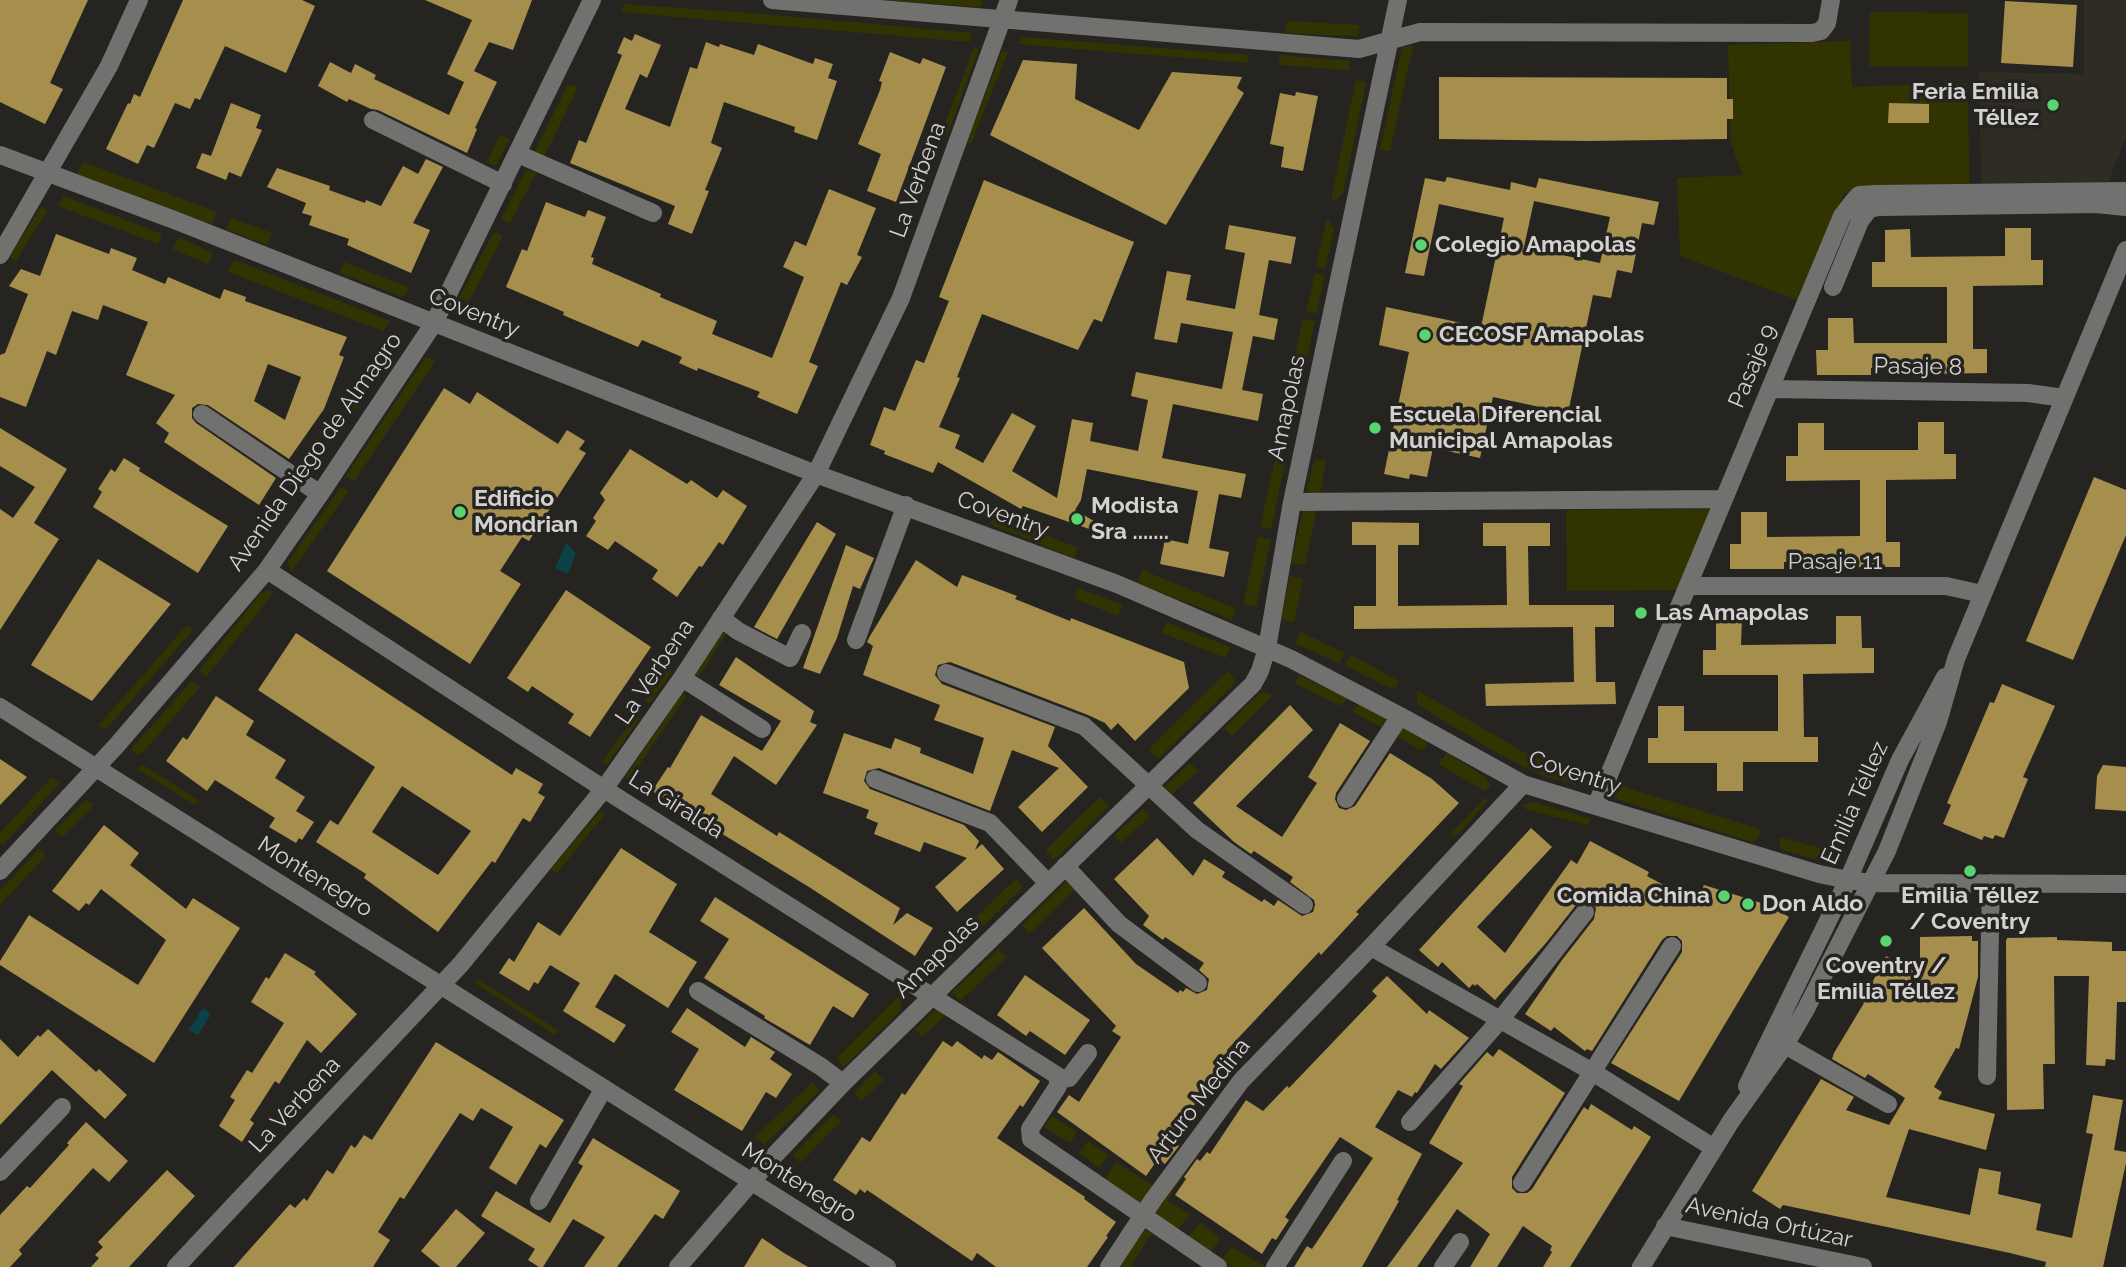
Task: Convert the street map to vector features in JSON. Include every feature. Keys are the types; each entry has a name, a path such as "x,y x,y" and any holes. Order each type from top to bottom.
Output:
{"street":[{"path":"0,255 109,66 139,0"},
{"name":"Avenida Diego de Almagro","path":"0,871 117,745 267,570 434,323 590,3 572,0"},
{"path":"772,0 1359,49 1420,32 1812,33 1821,31 1827,23 1831,0"},
{"name":"La Verbena","path":"177,1267 441,986 604,789 682,678 816,474 901,298 1009,0"},
{"name":"Amapolas","path":"678,1267 751,1182 843,1083 1253,684 1267,648 1292,502 1398,0"},
{"path":"373,120 503,184"},
{"path":"518,154 653,213"},
{"name":"Coventry","path":"0,155 177,221 816,474 1117,584 1267,648 1400,716 1523,785 1819,874 1848,880 1871,883 2126,884"},
{"name":"Pasaje 9","path":"1596,806 1842,216 1859,195 2126,191"},
{"path":"1833,287 1860,221 1869,209 2096,204 2126,207"},
{"name":"Emilia Téllez","path":"1641,1267 1731,1121 1785,1045 1826,973 1887,850 1938,722 1956,659 2126,250"},
{"name":"Pasaje 8","path":"1771,389 2028,393 2064,398"},
{"path":"202,414 320,494"},
{"path":"1292,502 1724,499"},
{"path":"856,640 906,505"},
{"name":"La Giralda","path":"267,570 604,789 1058,1076 1058,1080"},
{"name":"Pasaje 11","path":"1688,586 1946,586 1982,594"},
{"path":"721,618 738,631 790,658 802,633"},
{"name":"Emilia Téllez","path":"1731,1121 1775,1024 1848,880 1900,760 1956,659"},
{"path":"946,673 1084,726 1197,830 1304,905"},
{"path":"682,678 762,729"},
{"name":"Montenegro","path":"0,707 751,1182 857,1259 887,1267"},
{"path":"1346,799 1400,716"},
{"path":"875,779 990,823 1048,883"},
{"name":"Arturo Medina","path":"1109,1267 1241,1080 1523,785"},
{"path":"1065,866 1119,924 1198,983"},
{"path":"1987,1076 1991,883"},
{"path":"1410,1122 1501,1019 1585,912"},
{"path":"1522,1183 1672,946"},
{"path":"1371,947 1591,1071 1714,1148"},
{"path":"698,991 843,1083"},
{"path":"1785,1045 1888,1104"},
{"path":"1088,1052 1069,1078 1058,1080 1058,1086 1030,1129 1031,1139 1218,1267"},
{"path":"539,1201 604,1088"},
{"path":"0,1172 62,1107"},
{"path":"1275,1267 1343,1161"},
{"name":"Avenida Ortúzar","path":"1665,1226 1863,1267"},
{"path":"1443,1267 1460,1242"}],"shaded area":[{"path":"881,0 983,0 981,7"},
{"name":"Feria Emilia Téllez","path":"2084,0 2126,0 2126,136 2107,185 1981,184 1979,72 2084,74"},
{"path":"624,4 972,33 970,42 621,12"},
{"path":"1870,12 1968,13 1968,67 1869,66"},
{"path":"1287,21 1360,25 1357,36 1285,33"},
{"path":"1022,37 1249,55 1248,63 1018,44"},
{"path":"1850,41 1852,87 1967,83 1970,189 1844,193 1803,302 1680,256 1677,178 1743,175 1731,144 1728,45"},
{"path":"1413,46 1390,151 1380,150 1402,47"},
{"path":"974,48 979,49 947,136 941,134"},
{"path":"1002,51 1008,52 971,144 967,142"},
{"path":"1280,55 1350,61 1349,70 1278,65"},
{"path":"1356,80 1366,82 1343,193 1337,199 1331,200"},
{"path":"568,84 578,87 543,159 533,155"},
{"path":"500,135 510,139 496,166 487,162"},
{"path":"83,162 217,212 212,224 77,174"},
{"path":"526,170 536,173 510,223 501,219"},
{"path":"64,196 162,234 158,244 58,206"},
{"path":"41,207 48,210 15,262 10,256"},
{"path":"231,218 272,233 267,245 226,229"},
{"path":"1327,218 1334,229 1325,269 1316,266"},
{"path":"494,232 503,236 469,302 459,298"},
{"path":"179,237 213,253 208,264 173,249"},
{"path":"234,260 390,321 383,331 228,272"},
{"path":"344,262 410,288 403,297 340,273"},
{"path":"1315,273 1325,276 1316,314 1306,311"},
{"path":"1303,319 1315,321 1299,394 1287,391"},
{"path":"389,342 397,345 356,410 347,405"},
{"path":"426,357 436,360 354,481 346,476"},
{"path":"1287,399 1297,402 1286,449 1276,447"},
{"path":"1276,456 1286,458 1271,529 1260,527"},
{"path":"1326,459 1320,495 1310,494 1307,490 1314,460"},
{"path":"341,487 349,491 291,572 288,562"},
{"path":"1304,507 1317,508 1305,565 1291,563"},
{"path":"1712,509 1678,590 1567,591 1566,510"},
{"path":"995,515 1078,548 1074,558 990,524"},
{"path":"1258,537 1271,539 1256,607 1243,604"},
{"path":"1142,570 1235,608 1232,620 1137,583"},
{"path":"1290,576 1303,579 1294,623 1281,619"},
{"path":"1078,588 1123,605 1118,616 1074,598"},
{"path":"275,591 206,677 199,671 261,593"},
{"path":"1166,622 1230,647 1226,658 1162,633"},
{"path":"187,625 193,630 106,729 98,726"},
{"path":"726,627 729,630 699,676 695,674"},
{"path":"1299,631 1344,653 1339,663 1296,644"},
{"path":"1351,655 1399,681 1397,686 1392,689 1345,666"},
{"path":"667,668 672,672 648,705 645,700"},
{"path":"1228,671 1236,682 1158,759 1149,749"},
{"path":"1300,676 1348,698 1341,706 1294,683"},
{"path":"192,681 200,687 138,755 131,749"},
{"path":"1417,690 1525,753 1579,774 1576,785 1540,775 1499,754 1417,704"},
{"path":"1262,691 1273,695 1232,736 1224,728"},
{"path":"682,694 686,696 629,780 625,777"},
{"path":"1360,703 1387,717 1381,727 1353,712"},
{"path":"636,715 640,718 607,765 602,762"},
{"path":"1399,725 1428,742 1422,751 1393,734"},
{"path":"1447,753 1485,777 1491,785 1485,791 1438,764"},
{"path":"1190,763 1198,771 1172,794 1164,787"},
{"path":"143,765 198,800 195,805 137,769"},
{"path":"52,777 60,783 3,845 0,843 0,833"},
{"path":"1612,783 1762,830 1752,842 1610,797"},
{"path":"1100,797 1109,806 1054,860 1046,850"},
{"path":"1485,798 1489,800 1455,837 1451,834"},
{"path":"86,800 94,805 63,837 55,831"},
{"path":"1532,802 1592,819 1587,825 1527,810 1523,805"},
{"path":"1853,808 1858,813 1843,845 1835,845"},
{"path":"1143,809 1150,816 1121,843 1114,836"},
{"path":"600,811 605,814 556,874 551,869"},
{"path":"1779,837 1827,850 1821,861 1780,849"},
{"path":"39,849 46,855 0,905 0,891"},
{"path":"1016,879 1023,887 983,926 976,917"},
{"path":"1067,881 1075,890 1029,934 1022,925"},
{"path":"965,928 973,936 934,974 926,967"},
{"path":"999,949 1007,957 960,1001 952,992"},
{"path":"477,979 558,1030 555,1035 475,983"},
{"path":"901,994 901,1010 843,1068 837,1058"},
{"path":"937,1008 945,1016 922,1037 915,1029"},
{"path":"875,1071 884,1080 861,1101 854,1093"},
{"path":"813,1082 819,1091 764,1145 755,1137"},
{"path":"833,1114 841,1121 800,1163 793,1155"},
{"path":"1052,1116 1077,1132 1070,1143 1044,1127"},
{"path":"1088,1141 1109,1155 1099,1168 1079,1153"},
{"path":"1200,1149 1167,1201 1191,1214 1178,1229 1156,1215 1155,1210"},
{"path":"1116,1162 1155,1187 1144,1202 1135,1202 1104,1180"},
{"path":"1200,1223 1220,1238 1211,1252 1189,1236"},
{"path":"1146,1230 1156,1235 1149,1236 1131,1267 1122,1267 1120,1265"},
{"path":"1232,1247 1266,1267 1231,1267 1221,1260"}],"water":[{"path":"566,543 576,553 568,574 555,568"},
{"path":"203,1008 211,1014 198,1035 189,1030"}],"building":[{"path":"0,0 88,0 50,83 63,89 45,124 0,102"},
{"path":"183,0 302,0 315,6 286,73 225,46 200,100 195,98 190,109 175,103 154,148 147,145 138,164 106,149 128,103 130,104 134,94 140,97"},
{"path":"425,0 532,0 513,50 489,42 474,71 497,82 475,128 477,129 467,153 378,110 349,99 347,102 318,86 330,62 351,73 355,64 376,75 374,79 449,115 464,82 447,74 472,20"},
{"path":"2005,1 2077,5 2073,67 2001,63"},
{"path":"635,34 661,45 647,78 640,74 625,109 670,127 690,67 697,69 706,42 754,55 758,44 813,64 815,58 833,64 828,78 837,81 817,140 794,132 795,127 724,102 711,143 722,148 705,190 709,191 692,234 668,224 675,206 570,163 579,140 586,143 622,55 617,53 624,37 632,41"},
{"path":"890,52 920,64 923,58 946,67 896,202 867,191 881,154 858,144 880,90 882,82 879,81"},
{"path":"1023,60 1077,64 1075,99 1139,130 1172,72 1242,77 1237,88 1244,93 1166,225 990,135"},
{"path":"1439,77 1727,78 1727,99 1733,99 1733,119 1727,119 1727,139 1439,139"},
{"path":"1296,92 1318,96 1303,171 1281,167 1284,147 1270,144 1280,93 1295,96"},
{"path":"231,103 261,115 256,128 262,130 241,177 229,172 226,180 196,168 202,153 211,156"},
{"path":"1889,103 1929,104 1929,123 1888,123"},
{"path":"426,159 443,167 413,223 430,230 411,273 347,245 349,239 309,225 312,216 302,213 306,203 267,187 277,168 330,186 329,190 381,206 403,166 418,174"},
{"path":"1447,177 1510,190 1511,182 1536,188 1539,178 1659,202 1654,225 1642,223 1632,273 1617,270 1611,298 1593,295 1568,413 1493,397 1480,458 1433,448 1427,477 1410,474 1409,479 1384,474 1409,352 1379,345 1386,307 1481,327 1504,218 1439,204 1424,276 1405,273 1425,178 1445,182","holes":["1534,201 1610,217 1600,263 1524,247"]},
{"path":"984,180 1134,242 1102,322 1094,319 1078,350 982,314 957,377 960,378 939,427 960,435 955,448 983,463 1012,413 1036,426 1012,471 1057,498 1072,419 1093,423 1090,441 1138,451 1148,400 1131,396 1136,372 1222,389 1233,332 1181,323 1177,343 1154,339 1167,271 1191,275 1186,300 1235,309 1245,253 1225,249 1229,225 1296,237 1291,264 1269,260 1259,315 1278,319 1274,340 1253,336 1242,390 1263,394 1258,421 1173,404 1162,458 1246,474 1241,498 1219,494 1209,548 1229,552 1224,577 1160,564 1165,539 1188,544 1198,491 1087,469 1081,500 1075,510 1099,524 1095,531 1023,506 1021,509 938,462 933,473 884,454 885,451 870,445 884,407 895,411 916,360 924,363 949,301 939,297"},
{"path":"829,189 876,208 857,255 862,257 847,285 841,282 809,362 818,366 797,414 757,397 760,392 679,363 682,357 642,340 638,347 506,287 522,249 527,251 546,202 585,217 588,210 606,217 591,257 594,258 592,264 717,321 712,334 772,358 804,277 783,267 795,241 806,246"},
{"path":"2005,228 2031,228 2031,260 2043,260 2043,285 1973,286 1973,349 1987,349 1987,373 1933,374 1933,368 1871,368 1871,375 1817,375 1816,350 1828,350 1828,318 1853,318 1854,343 1947,343 1947,287 1872,287 1872,262 1885,262 1885,230 1910,229 1911,257 2005,256"},
{"path":"56,234 109,254 111,248 137,258 132,270 165,284 168,277 220,299 224,289 246,297 245,301 347,337 339,355 344,357 324,409 289,459 208,405 198,404 192,408 192,418 196,423 276,478 259,505 164,442 169,433 156,423 175,395 126,375 148,322 103,305 98,320 72,311 56,355 47,351 26,407 0,397 0,355 5,353 28,294 9,286 21,269 40,276","holes":["268,364 301,377 285,420 254,401"]},
{"name":"Edificio Mondrian","path":"444,388 470,404 477,392 558,444 567,430 585,441 579,449 586,453 529,541 522,537 500,571 521,584 470,664 327,571"},
{"path":"1918,422 1944,422 1944,454 1956,454 1956,479 1886,480 1886,542 1900,542 1900,567 1846,567 1846,562 1784,562 1784,569 1730,569 1730,544 1741,544 1741,512 1767,512 1767,537 1860,536 1860,480 1786,481 1786,456 1798,456 1798,423 1824,423 1824,450 1918,450"},
{"path":"0,428 67,469 34,523 59,539 0,630 0,509 13,518 35,487 0,466"},
{"path":"630,449 687,484 691,480 717,498 723,490 747,506 723,545 719,542 677,597 652,579 658,570 615,541 608,550 586,536 596,521 593,518 605,500 600,493"},
{"path":"124,458 140,468 139,471 228,526 198,573 93,507 102,492 98,489 111,469 115,472"},
{"path":"2094,477 2126,490 2126,535 2073,660 2026,641"},
{"path":"817,522 836,534 777,639 754,627"},
{"path":"1352,522 1419,523 1419,545 1398,545 1398,606 1507,605 1506,546 1483,546 1483,523 1550,523 1550,546 1528,546 1529,605 1614,605 1614,627 1595,627 1596,682 1615,682 1616,704 1486,706 1485,684 1574,682 1573,627 1354,629 1354,606 1376,606 1376,545 1352,545"},
{"path":"846,545 874,558 860,589 853,586 837,638 820,674 803,668"},
{"path":"98,559 171,604 92,701 31,665"},
{"path":"916,560 957,587 962,575 1017,596 1015,599 1070,621 1071,618 1184,662 1189,688 1135,741 1118,723 1111,730 1105,723 1088,715 950,662 938,665 935,675 942,684 1055,727 1048,746 1088,787 1042,832 1018,807 1059,768 1012,750 990,811 879,768 867,771 864,781 870,789 964,825 979,841 975,850 982,844 1004,869 957,912 935,887 967,858 924,842 920,852 874,834 878,823 866,818 869,810 823,793 844,733 891,749 895,738 921,748 920,753 973,774 984,738 934,720 940,705 863,675 873,646 867,642"},
{"path":"566,590 651,647 590,737 568,723 574,714 532,686 528,692 507,678"},
{"path":"1836,616 1861,616 1862,648 1874,648 1874,673 1803,674 1804,737 1818,737 1818,762 1743,762 1743,791 1717,791 1717,763 1648,763 1648,738 1658,738 1658,706 1684,706 1684,731 1778,731 1778,675 1703,675 1703,650 1716,650 1716,618 1742,617 1741,645 1836,644"},
{"path":"296,633 512,775 516,768 543,784 538,793 545,797 530,822 523,818 495,863 492,861 438,932 364,878 366,874 316,842 330,820 338,825 375,767 258,690","holes":["402,786 471,831 438,875 372,832"]},
{"path":"736,657 814,711 810,722 817,725 776,785 734,756 711,794 777,836 779,832 900,908 893,925 907,913 933,928 915,956 809,887 652,791 668,767 670,768 701,715 762,751 781,721 719,685"},
{"path":"2002,684 2055,706 2023,777 2028,779 2004,838 1984,836 1982,840 1943,824 1951,805 1947,803 1990,702 1994,703"},
{"path":"216,696 254,721 246,735 286,760 275,778 305,797 296,811 314,822 302,840 299,838 296,843 269,827 275,818 215,780 207,791 166,761 183,737 187,740"},
{"path":"1290,705 1313,730 1236,806 1282,837 1317,783 1308,777 1340,723 1370,741 1336,793 1335,799 1339,808 1346,810 1355,806 1390,753 1432,779 1459,803 1356,912 1359,914 1321,955 1319,952 1227,1050 1229,1052 1213,1069 1217,1072 1170,1140 1179,1146 1165,1164 1158,1159 1146,1176 1057,1112 1069,1095 1079,1102 1121,1037 1112,1031 1116,1026 1042,948 1084,908 1136,964 1178,993 1186,988 1197,994 1207,990 1209,979 1199,970 1204,963 1165,937 1163,940 1143,925 1149,916 1114,879 1157,838 1193,876 1204,859 1225,872 1222,877 1262,902 1264,899 1274,906 1278,900 1302,916 1313,912 1314,900 1290,882 1293,877 1254,851 1251,854 1234,842 1193,803"},
{"path":"0,759 27,777 0,805"},
{"path":"2103,765 2126,767 2126,811 2095,809 2097,776"},
{"path":"104,825 139,853 130,865 186,909 193,898 240,928 154,1063 0,965 29,915 138,985 166,940 101,889 89,905 86,903 79,911 52,891"},
{"path":"1531,828 1552,847 1477,927 1505,953 1571,860 1577,864 1590,841 1649,872 1647,876 1682,895 1686,888 1698,895 1704,885 1771,906 1789,917 1679,1101 1611,1063 1682,952 1682,941 1677,936 1667,936 1662,940 1592,1051 1585,1051 1554,1027 1551,1031 1525,1014 1594,919 1596,908 1591,903 1581,901 1576,905 1495,1000 1477,984 1469,988 1442,962 1438,967 1419,950"},
{"path":"621,848 677,884 649,932 697,962 668,1008 615,974 595,1007 626,1025 614,1043 563,1011 580,983 550,965 538,984 534,982 529,991 499,973 509,958 514,962 538,922 560,936"},
{"path":"715,897 869,994 853,1018 833,1006 810,1045 704,978 729,939 700,921"},
{"path":"1972,936 1972,941 1978,941 1978,977 1959,1049 1956,1048 1934,1087 1942,1092 1938,1099 1995,1114 1986,1150 1909,1129 1886,1197 1970,1215 1979,1168 2001,1172 1998,1194 2041,1204 2036,1230 2072,1238 2093,1134 2086,1133 2093,1095 2123,1100 2114,1150 2126,1152 2126,1163 2103,1267 2045,1267 2046,1262 2010,1253 1783,1205 1780,1209 1752,1191 1821,1079 1854,1097 1846,1110 1889,1125 1905,1098 1868,1074 1865,1078 1832,1059 1834,1053 1864,1003 1862,1002 1886,956 1920,974 1920,937"},
{"path":"2057,937 2057,940 2112,942 2112,951 2126,951 2126,1002 2117,1002 2115,1060 2106,1059 2105,1066 2086,1065 2089,976 2054,976 2055,1064 2043,1064 2044,1109 2007,1110 2006,941 2007,938"},
{"path":"285,953 316,972 314,974 357,1014 321,1053 307,1040 279,1084 275,1081 250,1120 254,1123 242,1142 219,1126 235,1100 230,1097 247,1070 252,1073 284,1023 251,1002"},
{"path":"1025,975 1090,1020 1065,1055 1030,1031 1026,1036 997,1015"},
{"path":"1387,976 1427,1014 1429,1010 1469,1038 1441,1069 1435,1064 1412,1097 1398,1090 1375,1127 1422,1154 1362,1267 1294,1267 1307,1246 1312,1249 1373,1158 1340,1137 1285,1217 1289,1220 1276,1240 1272,1238 1262,1254 1175,1195 1197,1159 1200,1161 1207,1152 1210,1154 1246,1100 1263,1111 1287,1086 1289,1088 1377,996 1372,991"},
{"path":"687,1008 745,1047 751,1037 775,1052 770,1059 792,1074 776,1098 766,1092 742,1131 674,1090 699,1049 671,1032"},
{"path":"48,1029 96,1072 99,1069 127,1095 105,1119 52,1070 0,1125 0,1039 18,1057 38,1035 40,1037"},
{"path":"943,1041 952,1047 957,1041 982,1059 984,1055 992,1060 998,1052 1040,1081 997,1138 1085,1197 1084,1199 1116,1222 1087,1267 996,1267 977,1253 972,1261 867,1190 865,1193 860,1189 856,1195 833,1180 862,1137 870,1142 902,1093 905,1095"},
{"path":"436,1042 564,1120 546,1148 540,1144 516,1185 489,1168 513,1127 481,1108 473,1121 460,1113 404,1199 400,1197 378,1232 390,1240 373,1267 234,1267 290,1204 295,1208 304,1198 307,1201 327,1170 333,1174 351,1145 355,1148 364,1135 372,1140"},
{"path":"1499,1049 1565,1093 1512,1177 1512,1188 1517,1193 1527,1193 1532,1189 1584,1107 1588,1110 1591,1104 1632,1130 1634,1126 1651,1137 1570,1267 1543,1267 1552,1252 1552,1246 1523,1226 1497,1267 1470,1267 1490,1234 1457,1209 1417,1267 1387,1267 1463,1163 1429,1143 1463,1086 1459,1084 1487,1052 1493,1057"},
{"path":"86,1122 128,1161 109,1182 93,1168 19,1250 22,1254 10,1267 0,1267 0,1215 27,1186 30,1188"},
{"path":"593,1138 680,1191 663,1219 655,1214 617,1267 584,1267 605,1237 573,1219 543,1267 539,1267 528,1260 535,1249 481,1216 496,1191 550,1223 583,1166 578,1163"},
{"path":"167,1170 195,1196 129,1267 91,1267 99,1258 95,1255 103,1247 98,1242"},
{"path":"456,1209 485,1233 456,1267 440,1267 421,1251"},
{"path":"762,1238 784,1253 808,1267 744,1267"}],"place":[{"name":"Feria Emilia Téllez","path":"2053,105"},
{"name":"Colegio Amapolas","path":"1421,245"},
{"name":"CECOSF Amapolas","path":"1425,335"},
{"name":"Escuela Diferencial Municipal Amapolas","path":"1375,428"},
{"name":"Edificio Mondrian","path":"460,512"},
{"name":"Modista Sra .......","path":"1077,519"},
{"name":"Las Amapolas","path":"1641,613"},
{"name":"Emilia Téllez / Coventry","path":"1970,871"},
{"name":"Comida China","path":"1724,896"},
{"name":"Don Aldo","path":"1748,904"},
{"name":"Coventry / Emilia Téllez","path":"1886,941"}]}
